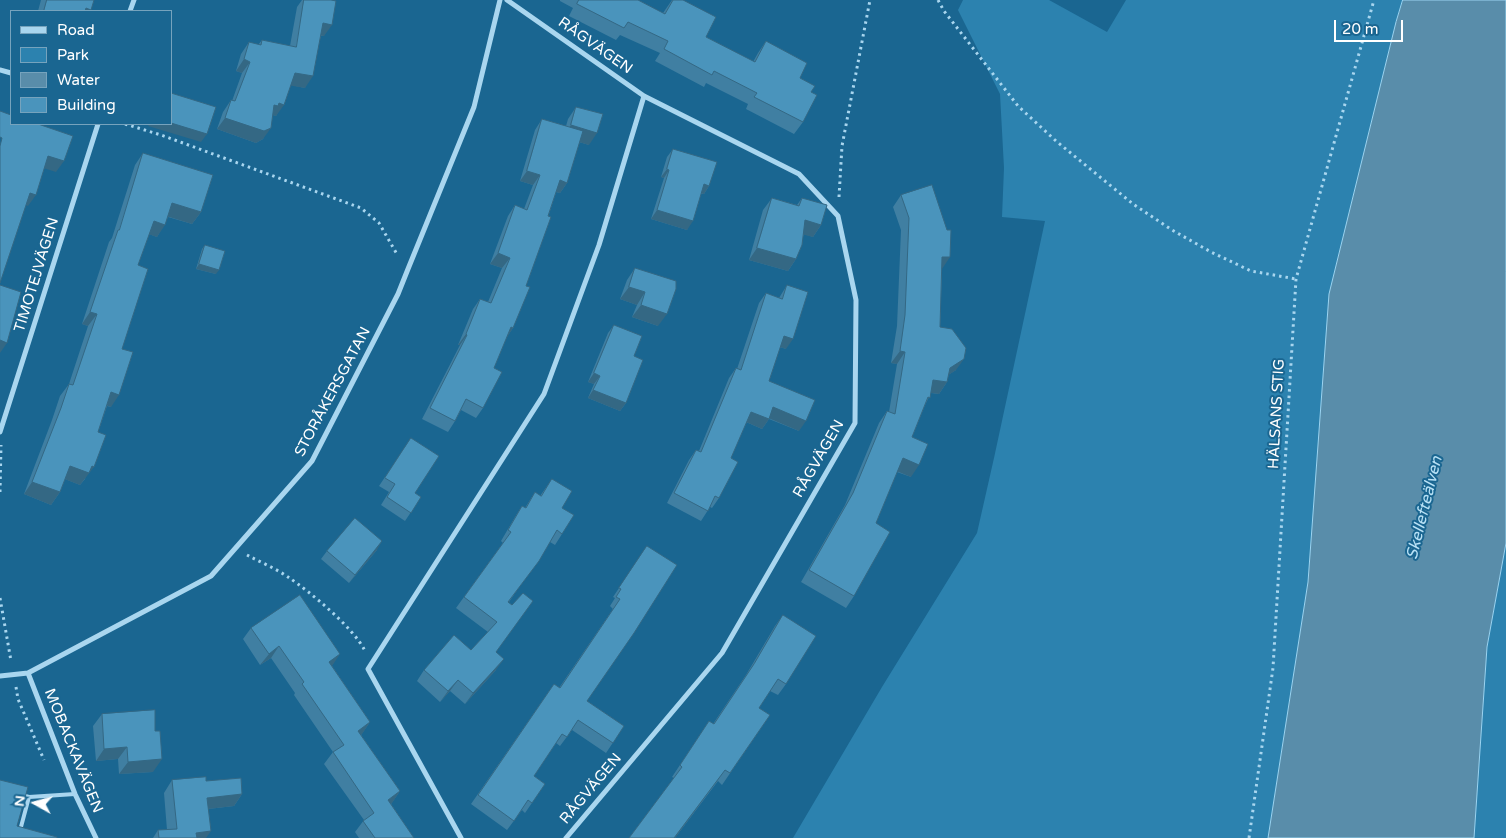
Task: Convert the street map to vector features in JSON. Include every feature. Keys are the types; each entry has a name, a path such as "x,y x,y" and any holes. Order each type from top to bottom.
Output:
{"street":[{"name":"STORÅKERSGATAN","path":"0,676 28,673 211,576 312,461 398,294 474,107 500,0"},
{"name":"RÅGVÄGEN","path":"507,0 644,96 799,174 838,216 856,300 855,423 722,653 566,838"},
{"path":"461,838 368,669 544,394 598,245 644,96"},
{"name":"TIMOTEJVÄGEN","path":"1,432 98,125"},
{"name":"MOBACKAVÄGEN","path":"28,673 75,794 96,838"}],"lane":[{"path":"14,793 29,797 75,794"},
{"path":"18,838 29,797"}],"path":[{"path":"838,216 842,146 870,0"},
{"path":"938,0 1018,106 1094,174 1164,225 1211,252 1251,271 1296,279"},
{"name":"HÄLSANS STIG","path":"1249,838 1273,668 1296,279 1374,0"},
{"path":"130,125 161,134 361,208 378,223 393,250 408,269"},
{"path":"0,492 1,432"},
{"path":"235,549 288,577 317,600 362,645 371,665"},
{"path":"0,598 18,699"}],"green space":[{"path":"963,0 1049,0 1107,32 1126,0 1403,0 1329,294 1308,582 1268,838 793,838 882,687 977,533 1045,221 1002,217 1004,168 1000,94 958,10"},
{"path":"1506,543 1506,838 1474,838 1487,647"}],"water":[{"name":"Skellefteälven","path":"1403,0 1506,0 1506,543 1487,647 1474,838 1268,838 1308,582 1329,294"}],"building":[{"path":"47,0 94,0 91,10 86,8 85,10 44,10"},
{"path":"304,0 336,1 332,25 323,23 313,76 295,73 284,105 279,103 278,106 274,105 271,128 264,131 225,118 231,100 235,101 250,62 244,59 249,42 261,45 262,40 296,47"},
{"path":"579,0 638,0 665,14 673,0 683,0 716,17 706,37 755,62 766,41 807,63 800,78 815,86 811,92 817,95 803,122 754,97 757,93 714,71 712,75 664,49 668,41 628,22 624,28 577,4"},
{"path":"172,93 216,107 207,134 172,123"},
{"path":"576,107 603,114 597,133 571,125"},
{"path":"0,111 10,115 10,125 41,125 73,136 64,161 48,156 36,195 30,193 0,283 0,146 2,138 0,137"},
{"path":"542,119 583,131 567,183 560,180 548,216 551,217 526,286 530,287 494,368 502,372 483,408 466,399 455,421 430,408 467,335 480,299 491,303 510,258 498,253 515,205 527,210 540,175 527,171"},
{"path":"673,149 717,162 709,186 704,184 693,221 657,210"},
{"path":"143,153 213,175 201,212 172,203 165,225 154,221 138,265 148,269 122,349 133,352 119,395 111,392 98,432 106,435 94,467 92,466 89,473 70,466 60,492 32,482 69,384 73,385 97,314 90,312 119,230"},
{"path":"932,185 947,230 951,230 950,257 942,257 940,327 952,329 966,348 964,359 950,368 947,382 933,380 930,398 928,397 912,437 928,444 919,465 903,458 876,523 890,532 854,596 809,570 853,493 887,411 895,414 905,352 900,351 905,315 909,218 901,195"},
{"path":"772,198 799,206 802,198 827,205 821,225 805,220 802,245 796,259 757,248"},
{"path":"205,245 225,251 219,270 199,264"},
{"path":"635,268 676,281 676,289 667,314 641,305 645,292 629,287"},
{"path":"0,285 21,292 7,343 0,340"},
{"path":"787,285 808,292 793,339 784,336 769,381 815,400 806,421 773,407 769,419 751,412 731,458 738,462 719,498 715,496 708,511 674,493 696,450 701,452 736,368 741,370 766,293 782,299"},
{"path":"614,325 642,336 634,356 643,360 626,403 593,390 600,376 594,373"},
{"path":"411,438 439,456 415,493 421,497 411,513 387,497 395,484 385,478"},
{"path":"552,479 572,491 562,508 574,515 562,534 557,530 539,561 508,602 512,605 523,593 533,601 496,652 504,659 473,693 458,680 448,691 424,670 454,635 471,650 497,622 464,597 511,532 508,530 522,506 526,508 535,492 541,496"},
{"path":"355,518 382,541 355,575 327,551"},
{"path":"647,546 677,565 634,633 587,701 624,726 613,743 578,720 567,737 562,734 534,776 545,784 532,803 528,800 514,821 478,795 554,684 560,688 620,599 616,597 621,589 619,588"},
{"path":"300,595 340,654 329,662 370,722 358,731 400,791 388,800 414,838 375,838 363,821 374,813 333,752 344,745 302,684 304,682 279,646 269,654 251,628"},
{"path":"783,615 816,636 786,684 778,679 759,708 770,715 730,773 725,770 674,838 629,838 682,767 680,765 709,721 714,724 754,664"},
{"path":"155,710 155,731 160,731 162,759 128,762 127,747 104,749 102,714"},
{"path":"206,777 206,781 241,778 242,794 207,798 211,831 196,833 197,838 159,838 158,830 177,829 172,780"},
{"path":"0,780 28,787 17,826 57,838 0,838"}]}
